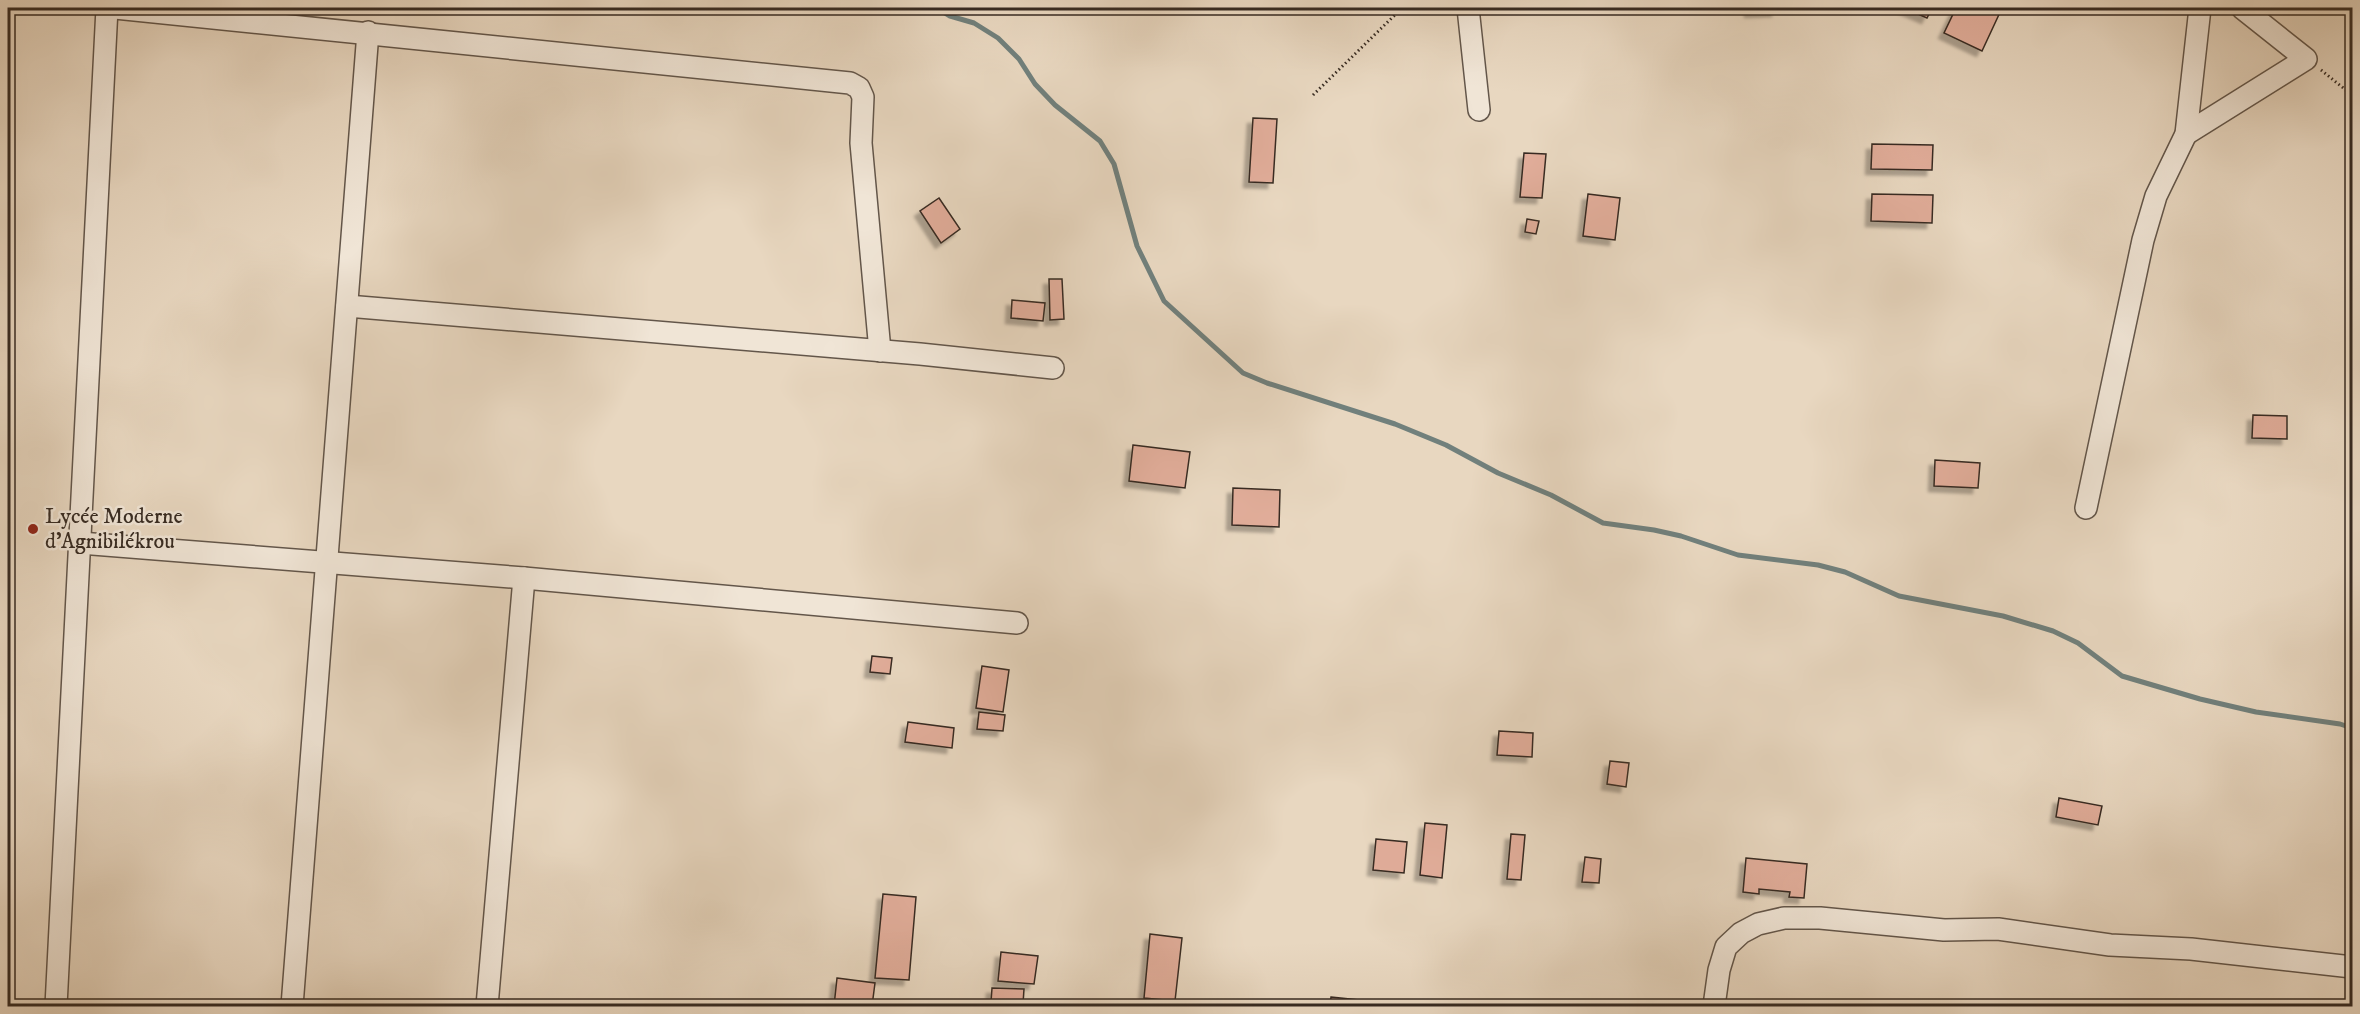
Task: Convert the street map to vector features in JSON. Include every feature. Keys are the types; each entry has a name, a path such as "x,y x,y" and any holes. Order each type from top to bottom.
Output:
{"street":[{"path":"66,1006 56,1006 107,8"},
{"path":"115,8 833,79 855,85 863,97 861,142 880,351"},
{"path":"1468,8 1479,110"},
{"path":"2086,508 2143,240 2156,196 2186,134 2200,8"},
{"path":"2186,134 2306,59 2242,8"},
{"path":"292,1006 368,32"},
{"path":"347,306 880,351 1053,368"},
{"path":"80,543 524,578 1017,623"},
{"path":"487,1006 524,578"},
{"path":"1714,1006 1719,970 1726,947 1741,933 1758,924 1784,918 1820,918 1944,930 1998,929 2110,945 2191,949 2352,967"}],"path":[{"path":"1312,95 1402,8"},
{"path":"2306,59 2352,94"}],"building":[{"path":"1750,8 1777,8 1777,11 1750,12"},
{"path":"1904,8 1932,8 1927,18"},
{"path":"1956,8 2002,8 1982,51 1944,33"},
{"path":"1253,118 1277,119 1273,183 1249,182"},
{"path":"1872,144 1933,145 1932,170 1871,169"},
{"path":"1524,153 1546,154 1542,198 1520,197"},
{"path":"1588,194 1620,198 1615,240 1583,236"},
{"path":"1872,194 1933,195 1932,223 1871,221"},
{"path":"939,198 960,229 941,243 920,211"},
{"path":"1527,219 1539,221 1536,234 1525,232"},
{"path":"1049,279 1062,279 1064,319 1050,320"},
{"path":"1012,300 1045,303 1043,321 1011,318"},
{"path":"2253,415 2287,416 2287,439 2252,438"},
{"path":"1133,445 1190,452 1185,488 1129,481"},
{"path":"1935,460 1980,463 1978,488 1934,486"},
{"path":"1233,488 1280,490 1279,527 1232,525"},
{"path":"872,656 892,658 890,674 870,672"},
{"path":"982,666 1009,670 1003,712 976,708"},
{"path":"979,712 1005,715 1003,731 977,729"},
{"path":"908,722 954,728 952,748 905,742"},
{"path":"1499,731 1533,733 1532,757 1497,755"},
{"path":"1610,761 1629,763 1626,787 1607,784"},
{"path":"2059,798 2102,806 2098,825 2056,817"},
{"path":"1425,823 1447,825 1442,878 1420,875"},
{"path":"1511,834 1525,835 1521,880 1507,879"},
{"path":"1376,839 1407,842 1404,873 1373,870"},
{"path":"1585,857 1601,859 1599,883 1582,882"},
{"path":"1746,858 1807,864 1804,898 1789,897 1790,892 1759,889 1759,894 1743,892"},
{"path":"883,894 916,897 909,980 875,978"},
{"path":"1150,934 1182,938 1175,1001 1144,998"},
{"path":"1001,952 1038,956 1034,984 998,981"},
{"path":"837,978 875,983 872,1006 834,1006"},
{"path":"992,988 1024,989 1023,1004 991,1002"},
{"path":"1331,997 1378,1002 1377,1006 1330,1006"},
{"path":"1409,1001 1457,1005 1457,1006 1409,1006"}],"waterway":[{"path":"937,8 950,16 974,23 998,38 1019,59 1035,84 1055,105 1100,141 1114,164 1137,246 1164,301 1243,373 1267,383 1395,424 1446,445 1498,473 1551,495 1603,523 1681,536 1738,555 1818,565 1845,572 1899,596 2003,616 2053,631 2078,643 2122,676 2200,699 2256,712 2340,724 2352,728"}],"place":[{"name":"Lycée Moderne d'Agnibilékrou","path":"33,529"}]}
